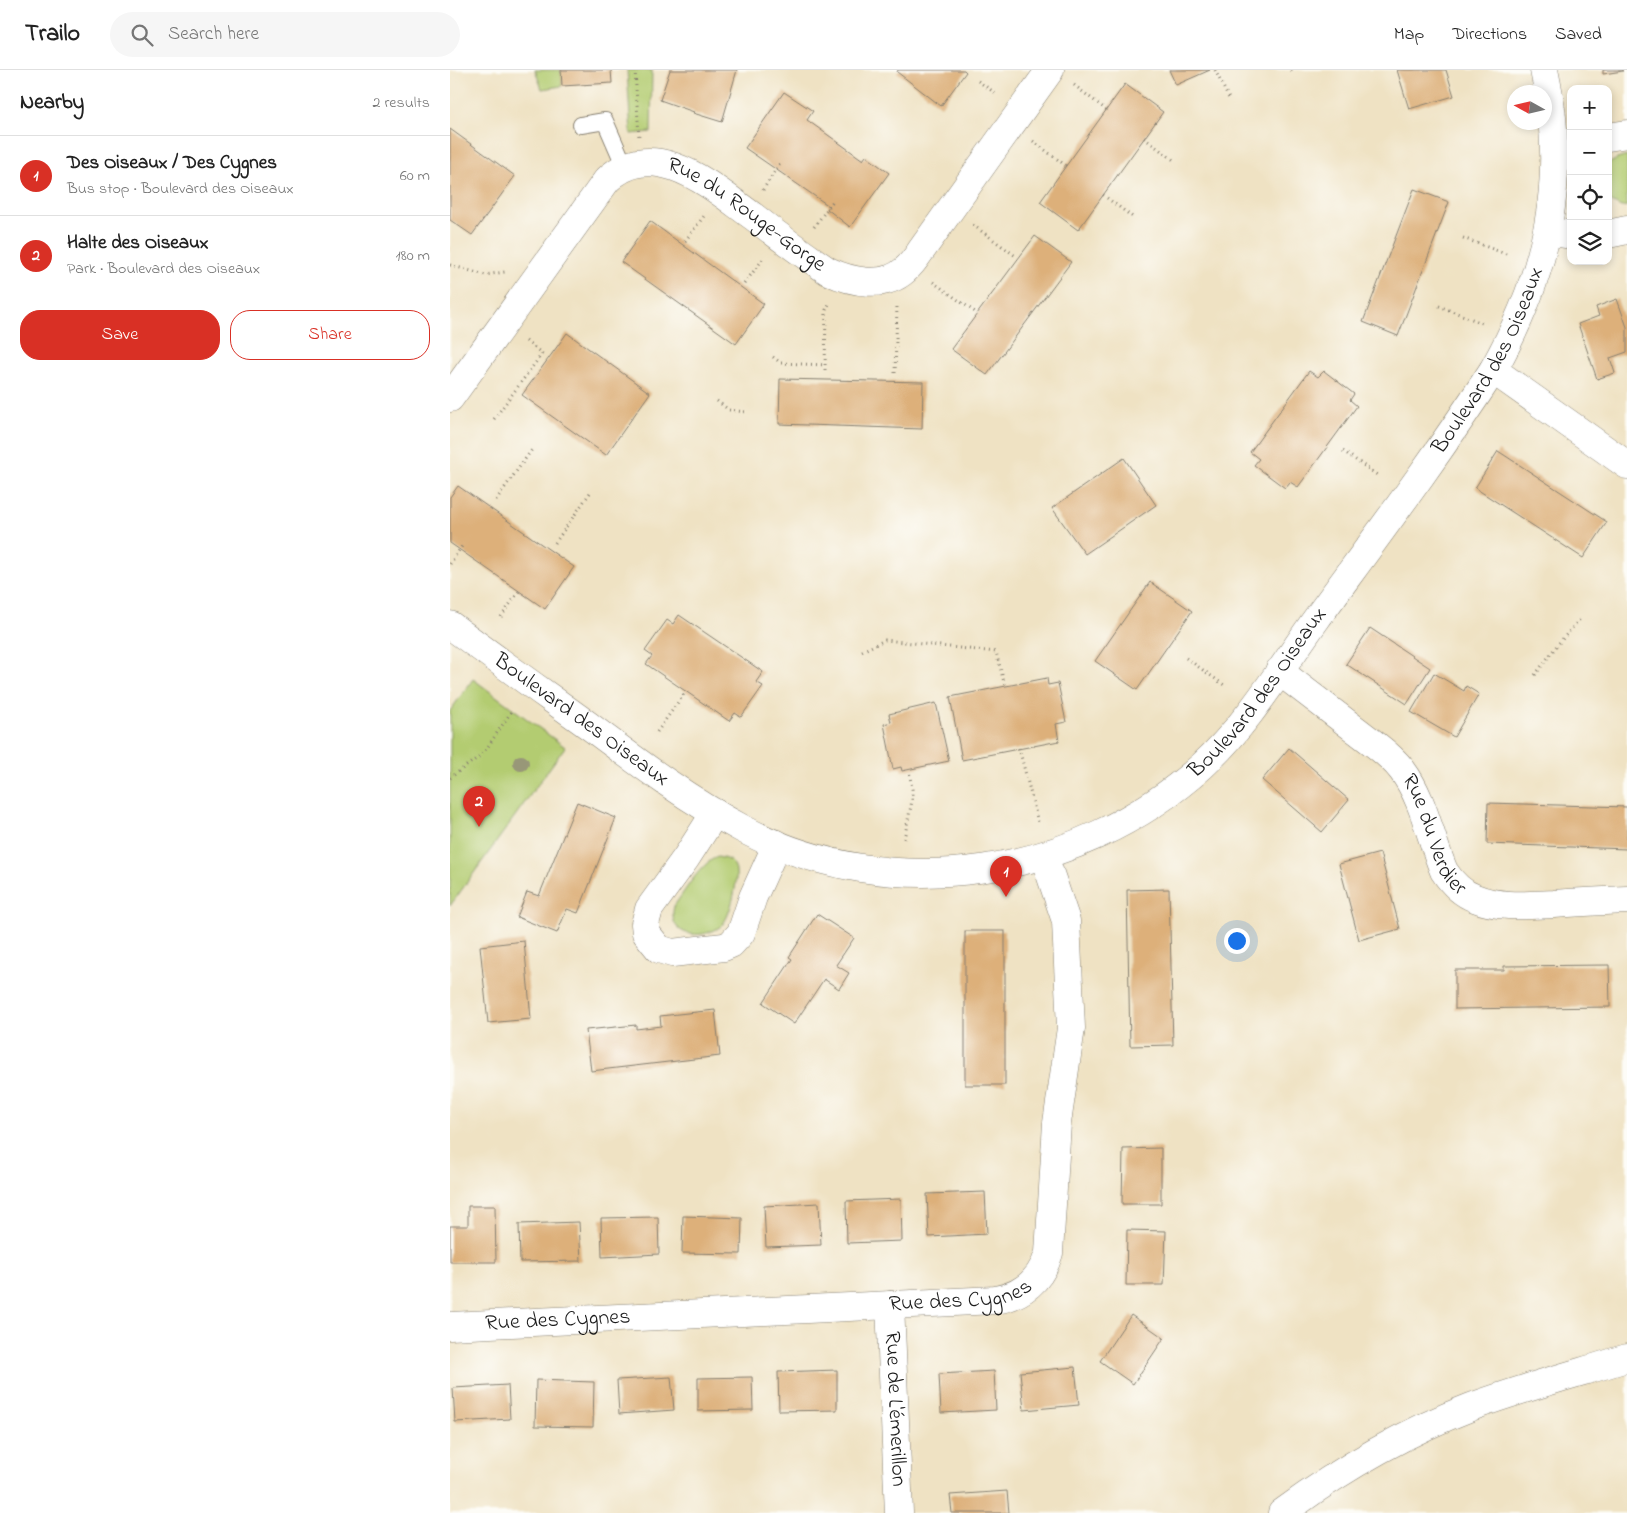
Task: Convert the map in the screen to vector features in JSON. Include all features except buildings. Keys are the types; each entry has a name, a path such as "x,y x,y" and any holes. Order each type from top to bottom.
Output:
{"street":[{"name":"Boulevard des Oiseaux","path":"450,625 632,758 714,812 744,830 802,854 873,870 924,874 1009,865 1059,851 1098,835 1146,808 1188,778 1223,746 1280,671 1493,370 1515,330 1531,291 1559,233 1554,192 1562,139 1544,70"},
{"name":"Rue du Rouge-Gorge","path":"450,398 606,180 625,167 649,163 687,171 716,189 828,271 856,280 872,282 890,280 905,270 1061,77"},
{"path":"1612,136 1627,134"},
{"path":"1612,233 1627,230"},
{"path":"1493,370 1627,465"},
{"name":"Rue du Verdier","path":"1280,671 1377,746 1402,770 1416,795 1444,871 1460,891 1473,898 1507,904 1526,905 1627,900"},
{"path":"714,812 686,858 649,909 645,924 646,933 659,949 666,952 681,953 724,947 737,939 777,844"},
{"name":"Rue des Cygnes","path":"450,1326 1004,1298 1013,1296 1030,1286 1046,1263 1050,1244 1057,1123 1071,1028 1066,921 1044,856"},
{"name":"Rue de L'émerillon","path":"890,1305 899,1513"},
{"path":"1282,1513 1312,1491 1369,1456 1434,1423 1502,1396 1627,1358"}],"lane":[{"path":"581,125 606,121 625,167"}],"path":[{"path":"635,70 639,136"},
{"path":"1215,70 1229,99"},
{"path":"1061,77 1109,112"},
{"path":"978,80 1000,97"},
{"path":"1144,138 1176,161"},
{"path":"1030,139 1069,168"},
{"path":"762,190 780,163"},
{"path":"1103,195 1134,218"},
{"path":"814,227 833,201"},
{"path":"685,241 707,212"},
{"path":"970,222 1017,257"},
{"path":"1463,238 1506,254"},
{"path":"744,284 766,254"},
{"path":"450,265 491,276 507,272"},
{"path":"926,278 975,312"},
{"path":"825,370 826,310 832,298"},
{"path":"895,373 898,300"},
{"path":"1439,306 1482,323"},
{"path":"494,419 544,355 521,338"},
{"path":"773,357 782,363 825,365"},
{"path":"717,402 729,410 746,412"},
{"path":"496,500 533,448"},
{"path":"1343,451 1377,475"},
{"path":"555,543 592,490"},
{"path":"450,564 462,546"},
{"path":"501,617 520,590"},
{"path":"1535,675 1558,644 1580,620"},
{"path":"862,652 885,640 996,652 1005,686"},
{"path":"1186,658 1224,684"},
{"path":"657,732 686,691"},
{"path":"450,778 480,756 513,709"},
{"path":"1019,748 1038,822"},
{"path":"904,838 912,801 912,789 908,770"}],"green space":[{"path":"535,70 561,70 562,86 542,89"},
{"path":"627,70 652,70 651,132 631,134"},
{"path":"1627,156 1627,206 1621,207 1612,202 1612,162"},
{"path":"473,679 565,747 450,906 450,711"},
{"path":"717,857 730,861 736,870 734,897 728,915 721,926 705,934 687,933 680,930 675,924 673,916 674,906 699,872"}],"place":[{"name":"Halte des Oiseaux","path":"479,827"},
{"name":"Des Oiseaux / Des Cygnes","path":"1006,897"}]}
